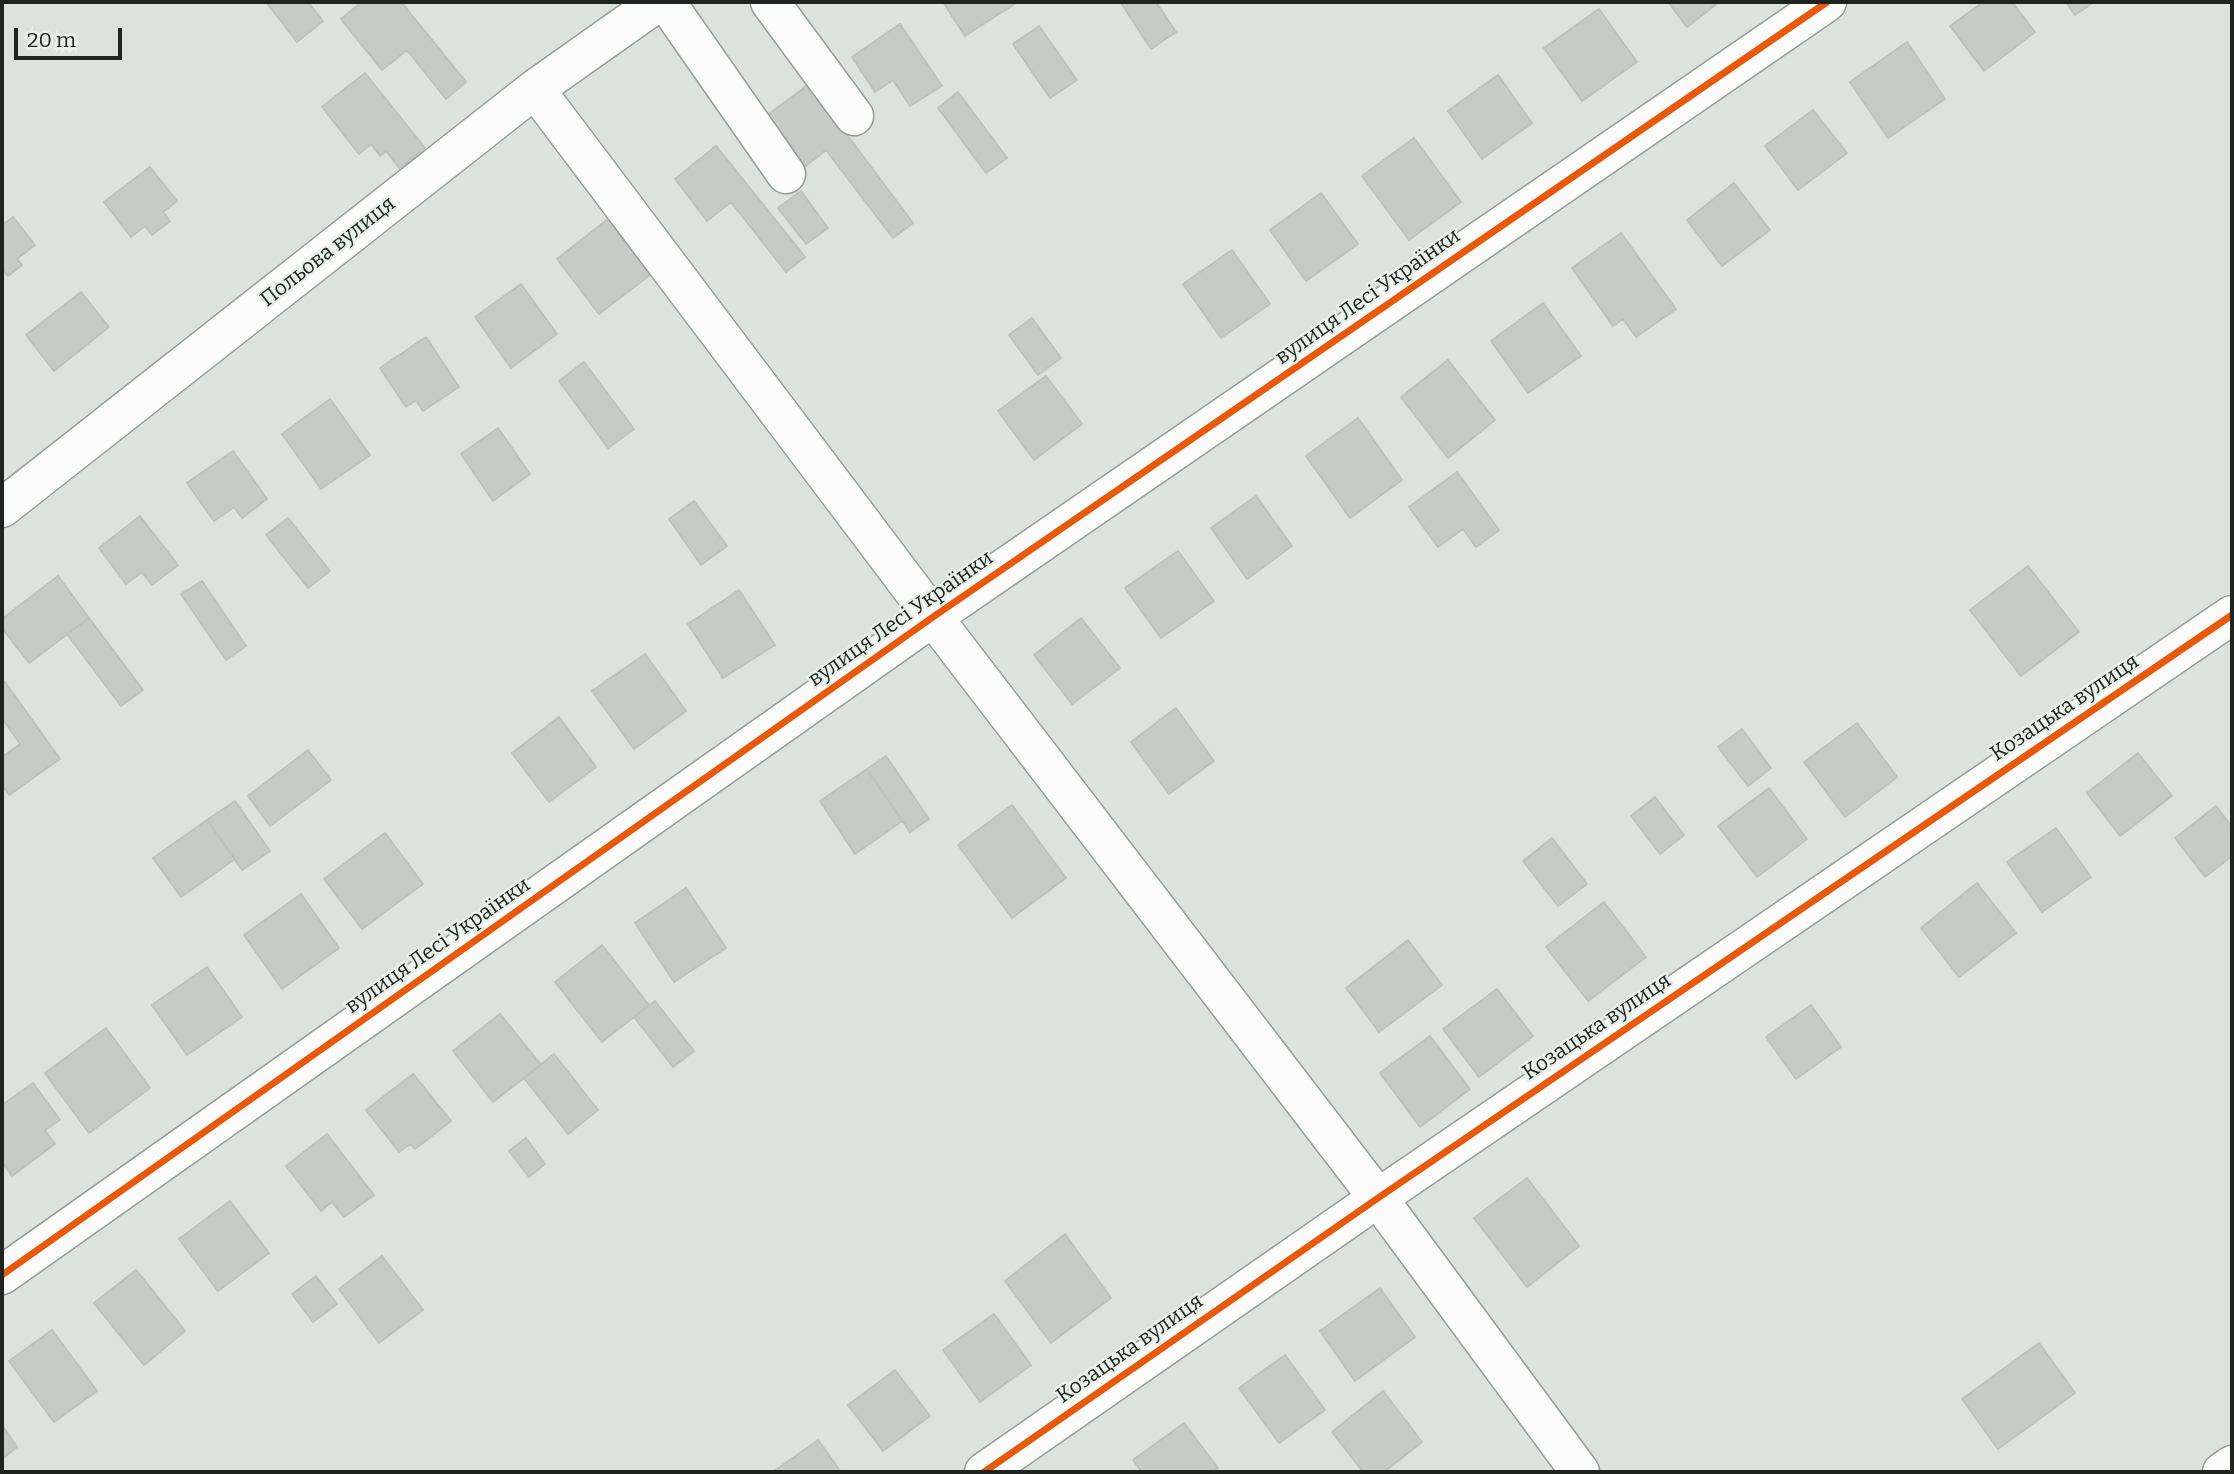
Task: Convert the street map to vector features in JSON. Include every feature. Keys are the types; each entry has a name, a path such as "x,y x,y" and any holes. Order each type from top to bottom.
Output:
{"street":[{"name":"Польова вулиця","path":"2,508 535,89 658,2"},
{"path":"666,2 786,174"},
{"path":"770,2 854,116"},
{"name":"вулиця Лесі Українки","path":"2,1275 933,617 1827,2"},
{"path":"535,89 933,617 1378,1198 1580,1472"},
{"name":"Козацька вулиця","path":"984,1472 1378,1198 2232,615"},
{"path":"2222,1472 2232,1465"}],"building":[{"path":"266,2 308,2 323,21 297,42"},
{"path":"362,2 401,2 466,82 446,99 407,50 382,70 341,19"},
{"path":"943,2 1015,2 1016,3 965,36"},
{"path":"1156,2 1176,32 1151,49 1121,3"},
{"path":"1668,2 1719,2 1687,27"},
{"path":"1983,2 2012,2 2035,32 1984,71 1950,26"},
{"path":"2066,2 2094,2 2075,15"},
{"path":"1599,9 1637,62 1582,101 1544,48"},
{"path":"900,24 942,86 910,106 893,80 875,92 852,57"},
{"path":"1039,26 1077,80 1050,98 1013,44"},
{"path":"1907,42 1945,99 1888,138 1850,82"},
{"path":"365,73 425,148 400,169 386,151 380,156 371,144 359,154 322,107"},
{"path":"1498,75 1532,123 1482,159 1448,111"},
{"path":"809,84 913,223 893,238 826,150 803,168 765,117"},
{"path":"958,92 1007,158 986,173 938,108"},
{"path":"1813,110 1847,153 1798,190 1765,146"},
{"path":"1414,138 1461,202 1409,240 1362,176"},
{"path":"716,146 805,257 786,272 731,202 707,221 675,179"},
{"path":"150,167 177,201 163,212 170,221 152,235 145,226 131,237 104,202"},
{"path":"1734,183 1770,230 1722,266 1687,220"},
{"path":"801,191 828,228 806,244 778,208"},
{"path":"1321,193 1358,244 1306,281 1270,230"},
{"path":"13,217 35,245 17,259 22,265 8,276 2,271 2,225"},
{"path":"608,219 650,275 599,314 557,259"},
{"path":"1621,233 1676,309 1636,337 1623,319 1613,326 1572,268"},
{"path":"1232,250 1270,304 1221,338 1183,284"},
{"path":"521,284 557,334 511,368 475,317"},
{"path":"81,292 109,327 54,371 26,335"},
{"path":"1543,303 1581,356 1528,393 1491,341"},
{"path":"1032,318 1061,358 1038,375 1009,335"},
{"path":"426,337 459,387 423,411 416,400 406,407 380,368"},
{"path":"1448,360 1495,420 1448,458 1401,397"},
{"path":"584,362 634,429 608,448 559,381"},
{"path":"1046,376 1082,424 1034,460 998,411"},
{"path":"330,399 370,455 321,489 282,434"},
{"path":"1358,418 1402,480 1350,518 1306,456"},
{"path":"498,428 530,474 493,501 461,454"},
{"path":"233,451 267,499 242,518 234,507 214,521 187,483"},
{"path":"1457,472 1499,530 1476,547 1463,529 1438,547 1409,507"},
{"path":"1256,496 1292,546 1247,579 1211,528"},
{"path":"694,501 727,546 701,565 669,519"},
{"path":"140,516 178,565 152,585 142,572 126,584 99,548"},
{"path":"288,518 330,571 308,588 266,535"},
{"path":"1178,551 1214,601 1161,638 1125,588"},
{"path":"2028,566 2079,632 2021,676 1970,610"},
{"path":"58,576 89,618 29,663 2,628 2,619"},
{"path":"202,581 246,646 226,660 181,594"},
{"path":"739,590 775,645 723,678 688,624"},
{"path":"89,618 143,690 121,706 67,634"},
{"path":"1081,618 1120,668 1072,704 1034,655"},
{"path":"645,654 686,711 634,749 592,691"},
{"path":"5,682 60,759 9,795 2,785 2,757 20,744 2,718 2,684"},
{"path":"1176,708 1214,761 1169,794 1131,742"},
{"path":"559,717 596,767 549,802 512,753"},
{"path":"1857,723 1897,777 1845,817 1804,762"},
{"path":"1742,729 1771,768 1748,786 1718,747"},
{"path":"308,750 331,780 270,826 248,796"},
{"path":"2138,753 2172,796 2120,836 2087,793"},
{"path":"886,756 929,819 910,832 867,769"},
{"path":"867,769 902,821 855,854 820,801"},
{"path":"1769,788 1807,839 1757,877 1718,826"},
{"path":"1655,797 1684,835 1660,854 1631,816"},
{"path":"235,801 270,851 242,870 207,820"},
{"path":"1012,805 1066,878 1012,918 958,845"},
{"path":"2216,806 2232,827 2232,856 2205,877 2175,838"},
{"path":"207,820 235,859 181,897 153,858"},
{"path":"2056,828 2091,877 2042,912 2007,862"},
{"path":"385,833 423,884 362,929 324,879"},
{"path":"1552,838 1587,884 1558,906 1523,861"},
{"path":"1977,883 2016,933 1959,977 1921,928"},
{"path":"686,888 726,948 674,982 635,923"},
{"path":"301,894 339,948 282,989 244,935"},
{"path":"1604,902 1646,957 1588,1001 1546,947"},
{"path":"1408,940 1442,985 1379,1032 1346,988"},
{"path":"602,945 649,1005 602,1042 555,982"},
{"path":"207,967 242,1017 187,1055 152,1005"},
{"path":"1497,989 1533,1036 1479,1077 1443,1029"},
{"path":"655,1001 694,1051 673,1067 634,1017"},
{"path":"1811,1005 1841,1047 1796,1079 1766,1037"},
{"path":"500,1014 541,1065 493,1102 453,1051"},
{"path":"106,1028 150,1088 89,1133 45,1073"},
{"path":"1430,1036 1470,1089 1420,1127 1380,1073"},
{"path":"554,1054 598,1110 568,1134 524,1078"},
{"path":"413,1074 451,1121 415,1149 410,1144 399,1152 366,1110"},
{"path":"33,1083 60,1120 45,1130 55,1144 12,1176 2,1162 2,1105"},
{"path":"327,1134 374,1195 344,1217 332,1202 321,1211 286,1166"},
{"path":"526,1138 545,1164 529,1177 509,1151"},
{"path":"1527,1178 1579,1246 1527,1287 1474,1218"},
{"path":"230,1201 269,1253 218,1291 179,1239"},
{"path":"1065,1234 1111,1298 1051,1343 1005,1281"},
{"path":"382,1256 423,1310 379,1343 339,1289"},
{"path":"136,1270 185,1331 144,1365 94,1303"},
{"path":"316,1276 337,1304 313,1322 292,1294"},
{"path":"1380,1288 1415,1337 1355,1381 1320,1331"},
{"path":"994,1314 1031,1365 980,1402 943,1350"},
{"path":"52,1330 97,1391 54,1422 9,1361"},
{"path":"2039,1343 2075,1393 1998,1449 1962,1399"},
{"path":"1285,1355 1325,1410 1279,1443 1239,1388"},
{"path":"895,1370 930,1416 883,1451 848,1405"},
{"path":"1383,1391 1422,1442 1384,1472 1363,1472 1332,1432"},
{"path":"1184,1423 1218,1468 1212,1472 1142,1472 1133,1460"},
{"path":"2,1425 17,1447 2,1459"},
{"path":"818,1440 841,1472 773,1472"}],"cycle path":[{"path":"2,1275 933,617 1827,2"},
{"path":"984,1472 1378,1198 2232,615"}]}
